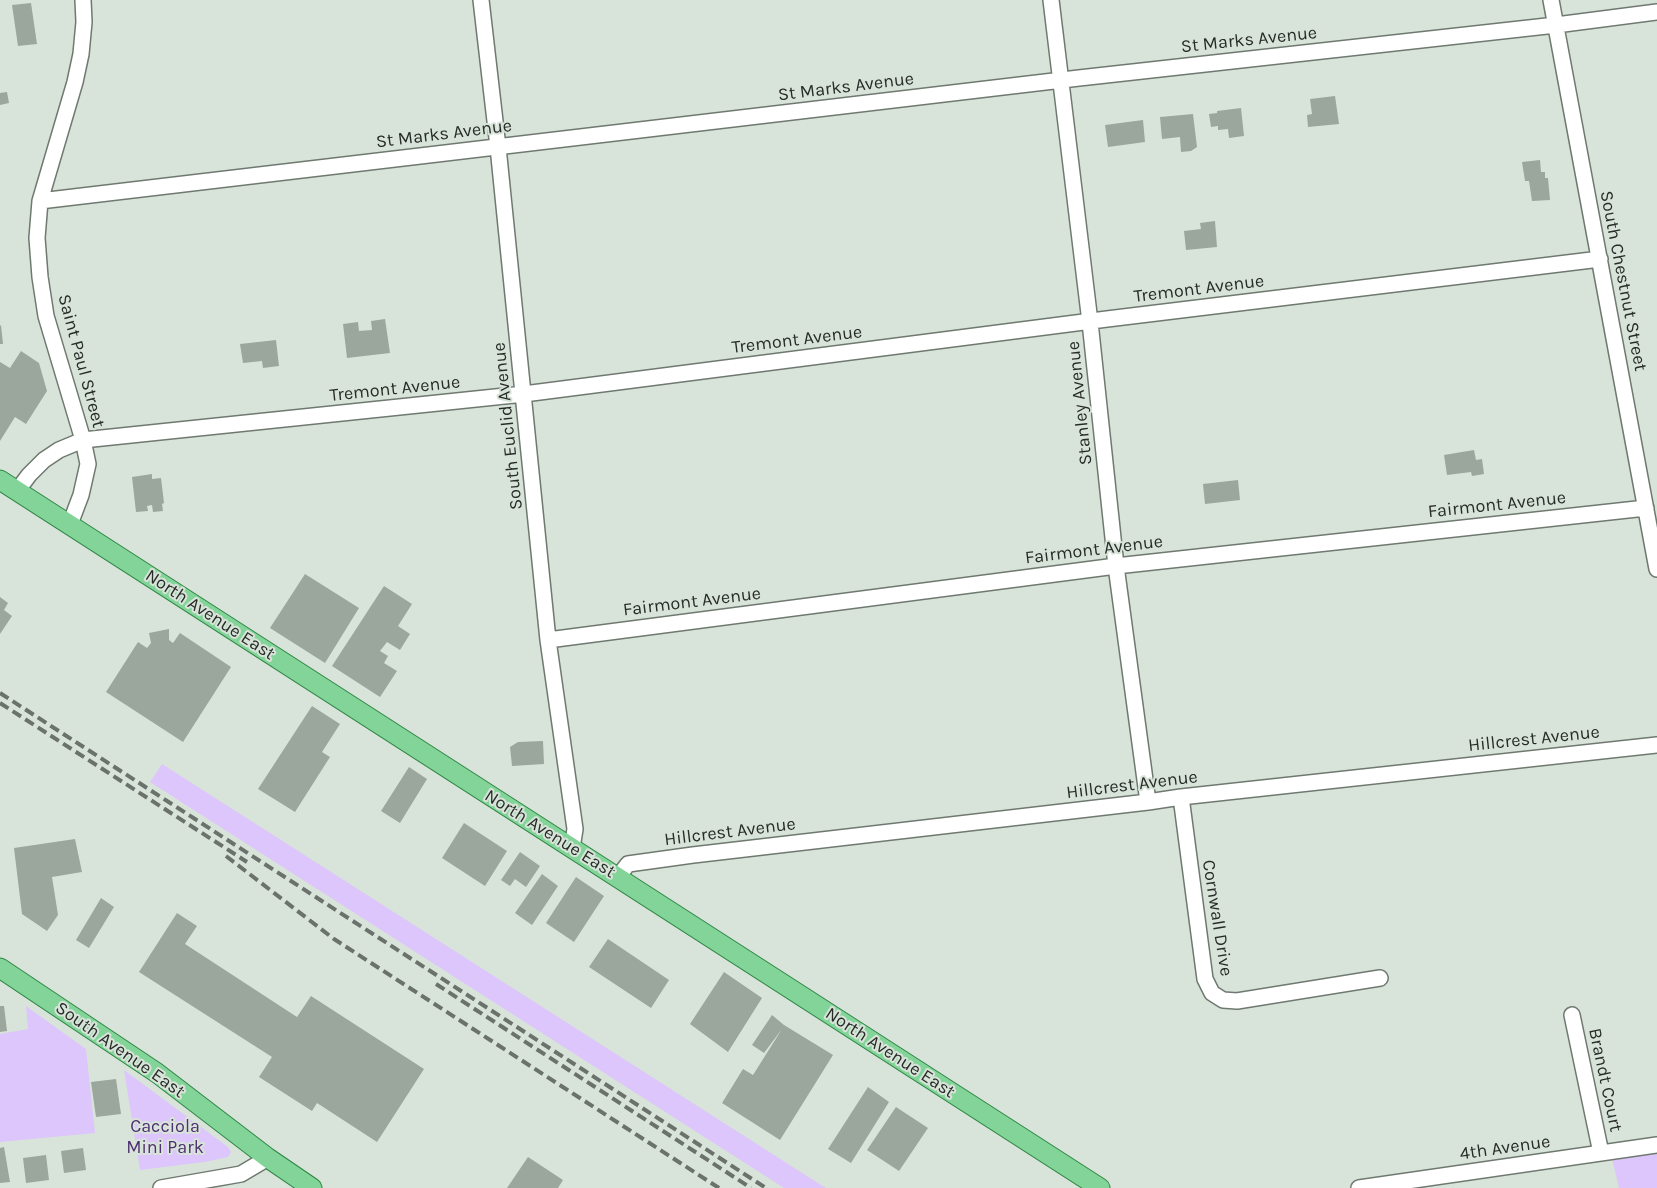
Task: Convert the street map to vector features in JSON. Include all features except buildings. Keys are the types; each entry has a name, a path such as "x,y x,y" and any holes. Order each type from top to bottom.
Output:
{"main road":[{"name":"North Avenue East","path":"0,480 1100,1188"},
{"name":"South Avenue East","path":"0,968 157,1073 268,1158 312,1188"}],"street":[{"name":"Saint Paul Street","path":"70,524 81,495 88,464 83,440 46,316 40,277 38,238 40,201 75,82 81,54 84,22 83,0"},
{"name":"South Euclid Avenue","path":"480,0 498,147 548,640 575,829 572,848"},
{"name":"Stanley Avenue","path":"1051,0 1090,322 1116,566 1148,802"},
{"name":"South Chestnut Street","path":"1551,0 1657,568"},
{"name":"St Marks Avenue","path":"40,201 1060,80 1657,12"},
{"name":"Tremont Avenue","path":"17,491 44,460 59,450 83,440 524,394 1600,259"},
{"name":"Fairmont Avenue","path":"548,640 1116,566 1646,508"},
{"name":"Hillcrest Avenue","path":"618,877 628,864 1180,797 1657,745"},
{"name":"Cornwall Drive","path":"1180,797 1205,979 1212,993 1223,1000 1237,1001 1380,978"},
{"name":"Brandt Court","path":"1572,1015 1600,1153"},
{"name":"4th Avenue","path":"1359,1188 1657,1145"},
{"path":"161,1188 201,1185 241,1174 268,1158"}],"green space":[{"path":"162,764 826,1188 784,1188 150,782"},
{"path":"26,1006 86,1049 95,1133 0,1142 0,1034 28,1029"},
{"name":"Cacciola Mini Park","path":"124,1070 228,1147 231,1152 228,1157 205,1162 140,1170"},
{"path":"1657,1146 1657,1188 1619,1188 1611,1154"}],"railway":[{"path":"0,693 766,1188"},
{"path":"0,703 247,862"},
{"path":"226,856 334,939 719,1188"},
{"path":"436,984 751,1188"}]}
